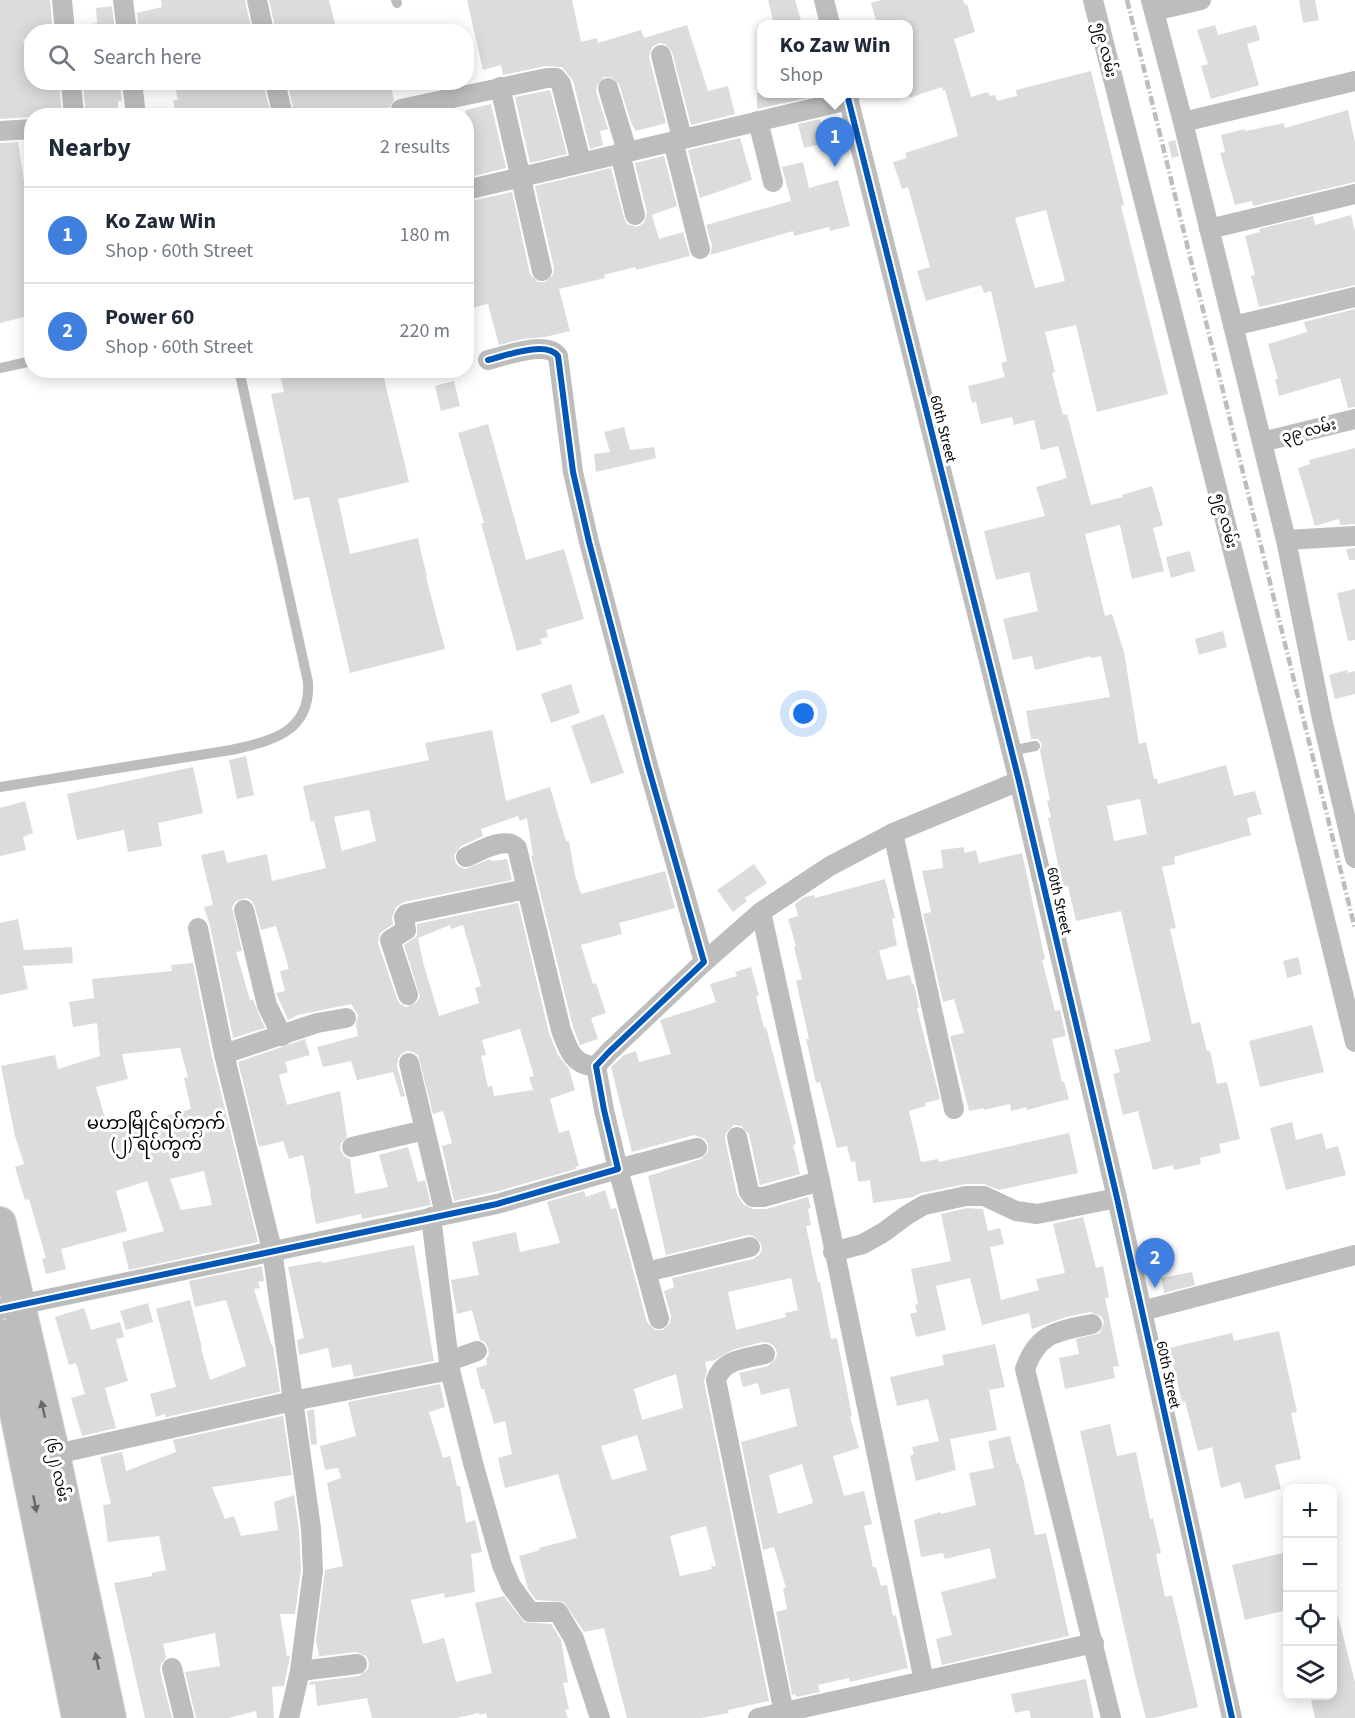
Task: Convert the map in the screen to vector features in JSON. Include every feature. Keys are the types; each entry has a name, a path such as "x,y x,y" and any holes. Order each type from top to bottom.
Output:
{"main road":[{"name":"(၆၂) လမ်း","path":"0,1223 9,1307 9,1356 40,1458 110,1718"},
{"name":"(၆၂) လမ်း","path":"40,1458 78,1718"}],"street":[{"path":"62,0 64,24"},
{"path":"123,0 126,24"},
{"path":"257,0 262,24"},
{"path":"824,0 829,20"},
{"name":"၅၉ လမ်း","path":"1093,0 1355,1042"},
{"path":"1201,0 1153,6 1286,540 1322,719 1355,858"},
{"path":"661,55 700,249"},
{"path":"405,108 500,87 556,78 561,84 581,162"},
{"path":"1183,122 1355,81"},
{"path":"500,87 542,271"},
{"path":"608,88 635,215"},
{"path":"72,90 73,108"},
{"path":"133,90 135,108"},
{"path":"277,90 281,108"},
{"path":"474,188 758,121 844,98"},
{"name":"60th Street","path":"848,98 1019,782 1117,1198 1232,1718"},
{"path":"758,121 773,182"},
{"path":"0,131 24,130"},
{"path":"1209,229 1355,194"},
{"path":"1233,326 1355,297"},
{"path":"488,360 529,350 545,349 556,352 558,356 573,471 589,542 648,766 704,962"},
{"name":"၃၉ လမ်း","path":"1262,442 1355,419"},
{"path":"1286,540 1355,536"},
{"path":"466,857 505,842 514,844 517,848 566,1045 580,1064 596,1066 704,962 761,912 831,866 893,833 1019,782"},
{"path":"893,833 954,1109"},
{"path":"408,995 390,940 406,930 404,917 406,914 526,889"},
{"path":"244,910 260,982 267,1005 282,1036"},
{"path":"761,912 820,1181 924,1681"},
{"path":"198,927 224,1054 272,1250 311,1528 313,1571 300,1671 289,1718"},
{"path":"224,1054 317,1023 346,1018"},
{"path":"409,1063 424,1130 438,1216 449,1365 473,1463 502,1564 511,1586 530,1612 558,1612 574,1639 600,1718"},
{"path":"596,1066 618,1169 659,1319"},
{"path":"352,1147 424,1130"},
{"path":"736,1137 748,1192 753,1197 763,1197 820,1181"},
{"path":"9,1307 497,1203 697,1148"},
{"path":"833,1252 863,1244 924,1205 966,1196 984,1196 1016,1211 1037,1214 1117,1198"},
{"path":"646,1272 750,1247"},
{"path":"1142,1311 1355,1255"},
{"path":"1092,1324 1048,1335 1035,1349 1025,1370 1111,1718"},
{"path":"40,1458 449,1365 477,1351"},
{"path":"765,1354 729,1363 719,1373 716,1380 784,1713"},
{"path":"758,1718 1094,1642"},
{"path":"300,1671 357,1664"},
{"path":"172,1668 184,1718"}],"lane":[{"path":"0,368 24,363"},
{"path":"0,787 240,748 275,737 293,727 301,718 306,708 308,682 241,378"},
{"path":"1011,751 1035,746"}],"building":[{"path":"0,0 50,0 52,24 24,24 24,90 60,90 61,108 24,108 24,118 0,119"},
{"path":"161,0 245,0 250,24 138,24 137,13 162,7"},
{"path":"269,0 329,0 335,24 274,24"},
{"path":"467,0 572,0 581,42 597,38 598,43 641,30 644,38 687,25 708,91 728,86 735,114 691,125 672,52 665,44 659,43 652,47 649,57 666,123 636,131 631,123 619,84 611,77 604,77 597,85 596,91 608,129 600,131 603,145 590,149 573,81 562,67 545,66 503,75 501,65 483,70"},
{"path":"768,0 795,0 801,20 773,20"},
{"path":"881,0 963,0 965,5 967,4 975,32 954,39 971,97 988,92 990,96 995,95 997,101 1017,96 1016,90 1091,71 1124,205 1121,206 1168,394 1097,412 1076,325 1045,332 1055,372 1052,373 1063,415 1067,414 1091,505 1123,497 1122,495 1152,486 1163,525 1153,528 1164,571 1132,579 1120,525 1085,534 1105,616 1112,614 1124,652 1139,744 1146,742 1154,779 1157,779 1158,784 1226,765 1234,796 1255,791 1262,814 1247,818 1251,835 1174,857 1175,864 1162,867 1176,928 1170,929 1192,1024 1200,1022 1207,1051 1210,1051 1217,1084 1227,1082 1240,1139 1219,1144 1221,1153 1200,1158 1201,1164 1174,1170 1173,1165 1153,1170 1138,1111 1123,1115 1113,1074 1120,1072 1114,1050 1151,1041 1121,911 1076,921 1068,886 1063,887 1048,818 1051,817 1047,801 1050,800 1040,751 1042,744 1038,739 1031,739 1026,711 1110,697 1101,656 1091,658 1091,656 1035,670 1032,656 1013,660 1003,619 1038,611 1029,572 996,580 984,531 1045,516 1036,487 1067,478 1058,446 1041,450 1034,420 1014,425 1012,417 981,424 976,402 972,403 968,386 1005,377 1001,363 1007,361 991,291 984,293 981,285 926,301 917,271 930,267 908,187 902,189 893,162 907,158 905,153 958,136 945,90 943,91 942,87 913,97 913,20 876,20 871,3","holes":["1046,210 1065,281 1035,288 1015,218","1140,799 1147,834 1114,841 1107,806"]},
{"path":"1299,0 1315,0 1319,20 1303,23"},
{"path":"112,6 114,24 92,24 97,23 96,8"},
{"path":"1215,25 1218,35 1256,25 1260,40 1247,44 1259,85 1211,99 1201,66 1208,64 1197,30"},
{"path":"84,90 121,90 122,101 118,101 118,108 85,108"},
{"path":"176,90 265,90 269,108 174,108 173,100 178,100"},
{"path":"289,90 392,90 394,100 390,107 385,108 293,108"},
{"path":"550,90 567,154 530,163 515,97"},
{"path":"757,98 806,98 757,109"},
{"path":"491,104 506,168 474,176 474,108"},
{"path":"1348,110 1355,142 1355,182 1253,206 1252,201 1235,205 1220,153 1225,152 1221,135 1284,123 1285,128"},
{"path":"820,119 826,143 804,148 798,124"},
{"path":"740,138 752,180 700,198 688,150"},
{"path":"1175,140 1179,156 1172,158 1168,142"},
{"path":"18,142 24,181 24,317 0,323 0,143"},
{"path":"664,156 677,206 652,215 659,239 683,232 690,256 636,270 635,267 604,275 605,278 559,289 570,331 499,345 488,304 474,307 474,200 512,192 530,274 538,282 545,282 553,275 554,268 535,186 611,168 624,218 627,224 637,227 644,223 647,213 635,163"},
{"path":"803,162 809,188 838,180 850,226 830,231 829,227 794,236 793,231 710,255 712,246 706,225 791,201 782,167"},
{"path":"1351,215 1355,231 1355,285 1259,307 1251,276 1255,275 1245,236 1260,232 1259,229 1313,216 1315,225"},
{"path":"1355,309 1355,407 1348,408 1340,378 1279,396 1275,379 1278,379 1268,344 1307,332 1304,322"},
{"path":"281,378 384,378 409,482 338,499 350,554 418,538 445,649 350,673 309,497 294,500 271,394 284,392"},
{"path":"454,381 460,406 441,411 435,386"},
{"path":"488,424 526,560 564,549 584,619 546,630 548,637 540,639 542,644 517,651 458,433"},
{"path":"624,427 630,450 654,447 656,458 596,472 594,454 610,452 604,432"},
{"path":"1355,448 1355,524 1340,525 1339,519 1315,526 1298,468 1310,464 1309,460"},
{"path":"1355,548 1355,560 1349,560 1346,549"},
{"path":"1190,551 1195,571 1171,578 1166,557"},
{"path":"1355,589 1355,640 1348,641 1337,593"},
{"path":"1223,631 1227,647 1199,655 1195,639"},
{"path":"1347,670 1348,673 1355,671 1355,694 1335,699 1329,675"},
{"path":"571,684 580,713 551,723 541,694"},
{"path":"604,714 624,773 591,784 571,726"},
{"path":"492,730 506,801 550,787 566,841 569,841 581,894 665,871 675,908 619,923 622,934 581,945 593,984 596,983 606,1013 591,1018 598,1039 580,1045 573,1027 531,856 533,855 527,818 520,821 518,816 481,829 483,836 461,846 454,855 458,866 465,869 490,859 491,861 507,859 512,880 404,902 396,907 392,918 393,924 380,933 378,943 397,999 406,1007 416,1003 420,997 404,945 417,936 417,924 518,903 549,1033 558,1055 569,1069 575,1090 550,1099 559,1133 569,1130 579,1166 575,1167 576,1169 454,1201 442,1146 452,1143 443,1111 433,1114 418,1055 407,1051 398,1059 397,1066 405,1096 401,1097 393,1072 357,1080 351,1061 323,1067 317,1047 358,1036 356,1024 358,1015 351,1004 298,1015 288,1020 276,993 285,991 280,971 289,969 276,926 261,930 255,907 247,898 236,901 232,907 242,951 236,952 250,1000 253,1000 265,1028 233,1038 204,907 213,905 201,855 224,850 227,863 267,854 272,881 326,868 314,821 311,822 303,786 429,760 425,743","holes":["369,810 376,841 342,851 334,817","450,925 451,929 463,925 481,986 475,988 479,1003 439,1016 418,938","520,1029 534,1076 529,1077 533,1090 494,1096 492,1086 488,1087 481,1056 486,1055 482,1040"]},
{"path":"246,756 254,795 237,799 229,760"},
{"path":"193,767 203,813 158,823 162,846 128,852 124,830 77,840 67,794"},
{"path":"25,801 33,833 23,837 26,850 0,856 0,808"},
{"path":"964,847 964,853 976,850 979,863 1022,853 1045,959 1042,960 1055,1011 1060,1010 1066,1036 1052,1039 1062,1082 1064,1081 1069,1099 1027,1110 1026,1107 1011,1111 1010,1104 969,1111 950,1036 964,1033 954,999 943,1002 923,914 931,912 922,871 943,868 941,850"},
{"path":"754,864 767,883 745,898 747,901 733,912 717,890"},
{"path":"885,879 895,918 892,919 897,945 879,951 887,980 910,975 912,984 914,984 919,1007 917,1008 940,1099 909,1111 921,1162 938,1159 939,1162 1069,1133 1078,1173 999,1190 984,1184 966,1184 921,1193 913,1197 873,1203 870,1180 858,1182 855,1161 851,1162 847,1146 837,1148 820,1082 816,1083 796,981 802,979 788,919 798,916 795,904 804,897 814,895 815,898"},
{"path":"18,919 24,950 72,947 73,963 23,966 28,989 0,995 0,923"},
{"path":"1298,957 1302,974 1287,978 1283,961"},
{"path":"193,963 212,1057 258,1242 129,1270 122,1242 164,1231 147,1181 116,1191 127,1231 61,1249 66,1269 46,1274 42,1259 46,1258 29,1199 25,1200 15,1167 24,1164 15,1136 1,1066 55,1055 58,1069 100,1056 97,1023 73,1027 69,1002 94,998 92,979 172,971 171,965","holes":["180,1048 188,1077 184,1078 191,1109 109,1132 96,1087 128,1079 122,1054","204,1171 212,1205 181,1210 170,1179"]},
{"path":"751,967 764,1028 766,1027 793,1131 796,1144 793,1145 800,1174 760,1185 749,1134 741,1126 734,1125 726,1133 725,1139 737,1195 744,1205 753,1209 766,1209 808,1197 811,1208 808,1209 811,1225 806,1226 831,1339 837,1338 852,1416 850,1417 859,1448 833,1456 844,1496 864,1491 872,1524 864,1526 873,1567 876,1567 881,1586 887,1585 908,1668 850,1682 849,1678 818,1685 820,1692 796,1697 795,1694 792,1695 776,1612 787,1609 783,1588 786,1588 774,1547 763,1550 741,1442 797,1426 789,1388 761,1395 758,1383 743,1387 739,1373 768,1366 776,1358 777,1352 774,1346 762,1342 732,1350 715,1360 705,1362 707,1371 704,1382 769,1701 728,1710 729,1713 701,1718 627,1718 604,1628 584,1632 564,1602 536,1600 528,1589 519,1556 577,1538 558,1474 505,1488 498,1458 512,1454 505,1421 494,1424 476,1368 487,1365 488,1348 485,1342 480,1340 472,1310 457,1314 451,1280 479,1275 472,1242 516,1232 520,1252 560,1243 547,1202 584,1191 586,1197 605,1190 611,1209 616,1208 647,1322 655,1330 663,1330 670,1323 671,1316 664,1291 674,1287 672,1278 753,1259 759,1255 762,1250 761,1244 754,1236 748,1235 666,1255 648,1176 701,1159 708,1152 708,1144 705,1139 694,1135 632,1152 611,1067 624,1055 636,1051 639,1062 671,1054 660,1020 716,1002 710,984 737,976 735,972","holes":["791,1278 798,1310 785,1313 786,1317 736,1330 728,1292","676,1374 683,1408 642,1420 634,1389","637,1435 647,1470 612,1480 601,1446","802,1464 813,1503 778,1514 769,1475","706,1526 716,1566 711,1566 712,1569 680,1576 670,1536"]},
{"path":"1312,1025 1324,1072 1260,1087 1249,1041"},
{"path":"305,1039 310,1055 285,1062 288,1072 279,1075 287,1105 340,1091 347,1137 341,1143 340,1149 344,1156 350,1159 355,1194 388,1187 379,1155 408,1147 418,1182 425,1180 431,1205 362,1219 361,1214 316,1224 303,1155 289,1159 283,1141 259,1147 238,1062"},
{"path":"1292,1122 1296,1140 1322,1133 1326,1149 1338,1146 1346,1175 1286,1190 1270,1128"},
{"path":"967,1208 983,1209 988,1231 1000,1228 1004,1244 990,1247 1001,1300 1039,1290 1036,1279 1065,1273 1053,1224 1083,1217 1096,1268 1103,1266 1109,1297 1105,1298 1119,1366 1113,1367 1115,1378 1065,1389 1059,1358 1079,1354 1076,1339 1100,1333 1104,1322 1101,1316 1090,1312 1066,1317 1032,1329 1029,1313 982,1325 970,1278 936,1286 946,1330 916,1337 910,1314 917,1312 915,1305 918,1304 911,1269 951,1261 941,1214"},
{"path":"414,1245 434,1361 354,1377 351,1364 332,1368 328,1348 299,1355 297,1340 304,1338 288,1267 322,1261 322,1263"},
{"path":"262,1266 264,1281 258,1282 260,1288 254,1289 273,1346 280,1392 166,1417 165,1414 156,1417 150,1394 176,1387 156,1309 190,1300 210,1380 246,1366 226,1300 195,1307 189,1281"},
{"path":"1192,1272 1195,1285 1164,1293 1161,1278"},
{"path":"148,1303 153,1322 126,1330 120,1311"},
{"path":"84,1308 91,1330 120,1322 124,1337 116,1339 128,1381 105,1388 116,1428 82,1436 71,1398 85,1394 76,1363 69,1365 55,1317"},
{"path":"1279,1331 1297,1412 1291,1413 1301,1459 1275,1465 1281,1489 1245,1499 1240,1482 1221,1488 1212,1447 1198,1451 1185,1401 1182,1402 1169,1348 1232,1333 1234,1341"},
{"path":"995,1344 1005,1387 989,1390 997,1430 950,1439 956,1470 916,1481 910,1456 914,1454 912,1447 939,1441 928,1399 897,1406 890,1377 944,1365 942,1355"},
{"path":"440,1384 445,1407 429,1412 443,1458 450,1456 457,1486 460,1486 466,1523 475,1520 482,1552 471,1554 475,1592 445,1598 444,1593 411,1600 423,1644 444,1638 456,1682 492,1673 475,1603 504,1596 524,1622 551,1624 561,1640 568,1682 563,1683 569,1709 565,1710 568,1718 487,1718 486,1713 479,1715 479,1713 457,1718 372,1718 367,1698 317,1706 315,1684 309,1685 310,1682 359,1676 368,1669 369,1663 366,1656 356,1652 314,1657 319,1656 316,1640 325,1570 343,1566 327,1483 341,1478 338,1468 325,1470 320,1446 356,1436 348,1402"},
{"path":"314,1409 317,1444 311,1445 307,1411"},
{"path":"283,1416 292,1475 212,1487 225,1519 234,1516 241,1536 278,1530 274,1502 294,1495 299,1529 301,1570 295,1614 280,1614 287,1656 290,1656 284,1686 272,1687 274,1718 257,1718 256,1711 228,1718 196,1718 185,1672 220,1666 215,1633 163,1644 166,1658 161,1664 160,1671 172,1718 145,1718 114,1583 152,1576 152,1573 166,1570 159,1536 108,1542 103,1505 111,1504 100,1457 122,1452 126,1471 176,1452 173,1440"},
{"path":"1110,1424 1117,1456 1136,1452 1150,1519 1153,1518 1161,1553 1156,1554 1165,1597 1172,1595 1198,1707 1154,1718 1146,1718 1135,1676 1080,1431"},
{"path":"1010,1436 1023,1478 1035,1535 1046,1533 1069,1636 942,1665 936,1639 952,1635 941,1592 996,1578 990,1548 945,1559 943,1553 921,1557 914,1520 976,1505 969,1473 994,1468 988,1441"},
{"path":"1283,1553 1283,1611 1245,1620 1232,1565"},
{"path":"1337,1616 1355,1682 1355,1718 1315,1718 1311,1700 1337,1700"},
{"path":"1086,1679 1094,1718 1031,1718 1029,1710 1015,1713 1011,1694"}],"railway":[{"path":"1127,0 1355,929"}],"cycle path":[{"path":"848,98 1019,781 1117,1198 1232,1718"},
{"path":"0,1309 497,1204 618,1169 596,1066 704,962 648,766 589,542 573,472 558,356 552,351 535,349 488,360"}],"place":[{"name":"Ko Zaw Win","path":"835,167"},
{"name":"Power 60","path":"1155,1288"}],"district":[{"name":"မဟာမြိုင်ရပ်ကွက် (၂) ရပ်ကွက်","path":"156,1133"}]}
